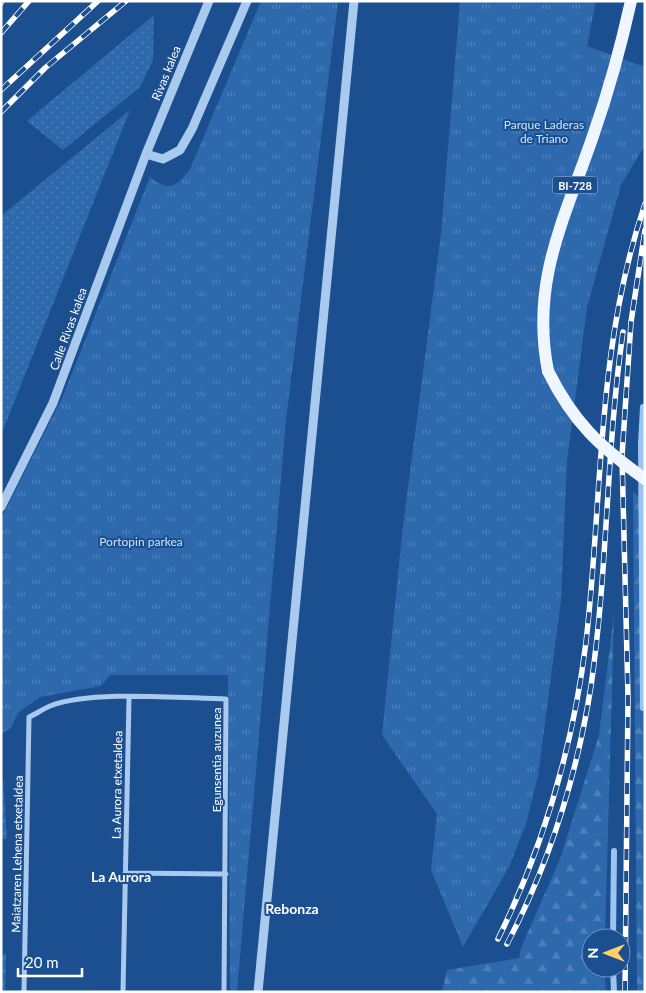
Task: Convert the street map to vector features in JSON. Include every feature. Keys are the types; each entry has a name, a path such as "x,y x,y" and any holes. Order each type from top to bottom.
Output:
{"main road":[{"name":"BI-728","path":"631,1 594,133 570,198 546,275 543,298 543,330 548,372 572,413 591,436 615,458 645,479"}],"street":[{"name":"Rivas kalea","path":"146,154 209,1"},
{"path":"146,154 162,159 180,150 192,129 247,1"},
{"path":"258,992 354,1"},
{"name":"Calle Rivas kalea","path":"1,507 53,403 146,154"},
{"name":"La Aurora etxetaldea","path":"123,992 129,698"},
{"name":"Egunsentia auzunea","path":"30,717 49,706 78,699 226,699 224,992"},
{"name":"Maiatzaren Lehena etxetaldea","path":"24,992 30,717"},
{"path":"125,873 226,874"}],"green space":[{"name":"Portopin parkea","path":"261,1 338,1 286,420 237,992 230,992 228,675 110,675 101,686 40,697 18,713 11,728 1,734 1,519 63,396 150,177 162,185 168,186 181,180 190,169"},
{"name":"Parque Laderas de Triano","path":"460,1 596,1 587,46 645,67 645,145 621,185 587,307 567,461 561,600 538,776 526,824 509,867 463,947 431,870 437,814 382,735 402,534 441,233"},
{"path":"154,15 153,60 140,87 63,150 27,121"},
{"path":"130,110 1,435 1,216"},
{"path":"633,492 645,501 645,992 637,992"},
{"path":"614,614 605,928 581,928 581,978 605,978 606,992 442,992 447,970 519,958 521,948 560,859 599,735"},
{"path":"3,779 7,839 1,839 1,780"},
{"path":"1,954 6,954 5,992 1,992"}],"waterway":[{"path":"643,407 641,444 643,708"},
{"path":"613,928 614,851"},
{"path":"613,978 614,992"}],"railway":[{"path":"1,33 29,1"},
{"path":"1,90 98,1"},
{"path":"1,112 45,68 126,1"},
{"path":"498,939 543,831 565,757 573,719 586,642 609,367 629,258 645,204"},
{"path":"625,992 628,697 622,456 631,322 645,230"},
{"path":"507,944 536,882 560,818 578,753 585,719 597,642 613,420 623,332"}],"district":[{"name":"La Aurora","path":"121,876"},
{"name":"Rebonza","path":"292,908"}]}
